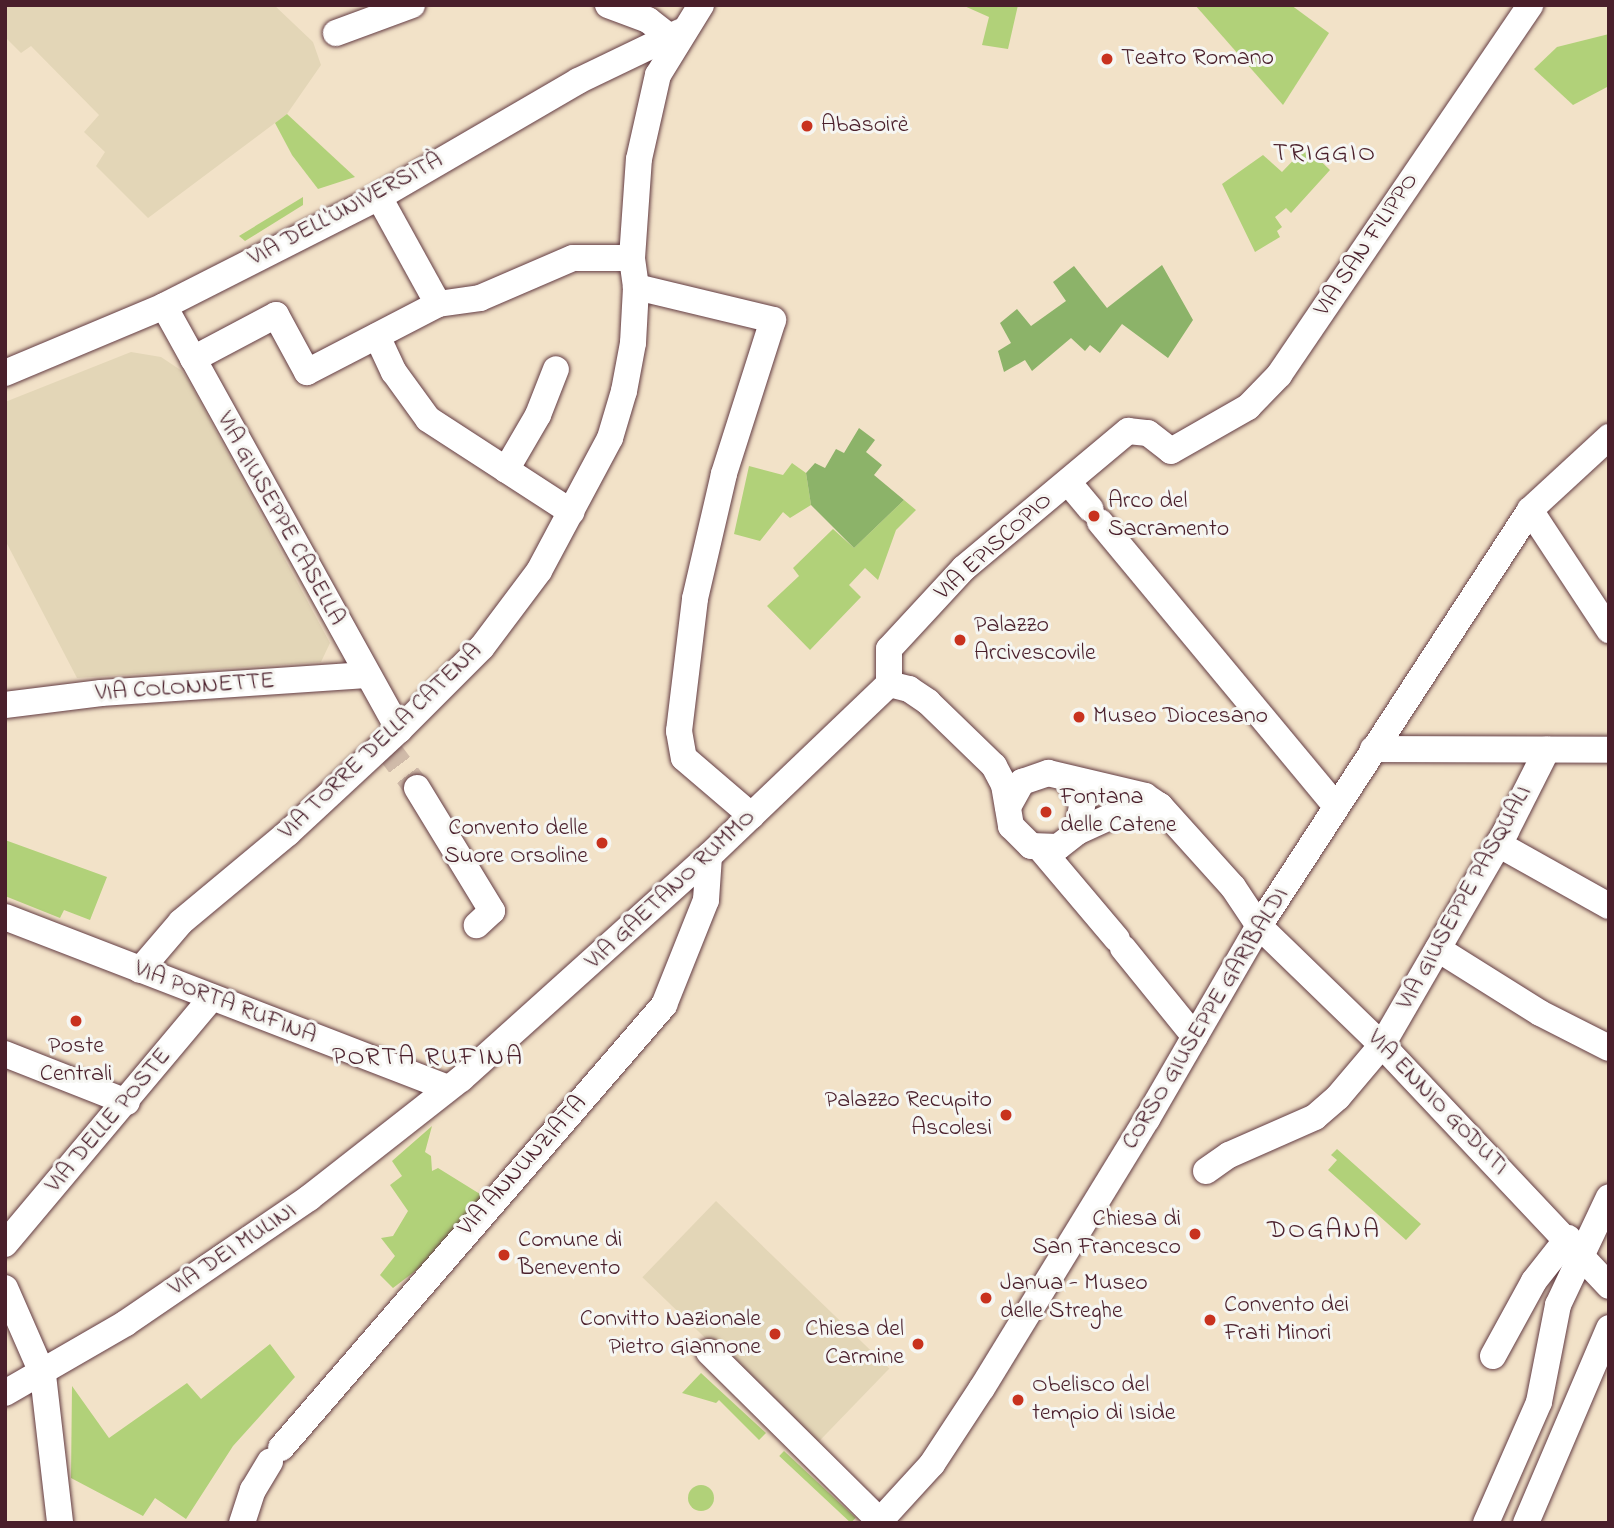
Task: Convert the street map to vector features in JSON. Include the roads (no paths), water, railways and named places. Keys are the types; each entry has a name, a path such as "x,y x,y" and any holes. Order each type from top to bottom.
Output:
{"street":[{"path":"336,33 412,5"},
{"path":"608,5 648,20 675,35"},
{"name":"VIA TORRE DELLA CATENA","path":"140,970 181,922 288,833 400,730 482,647 539,570 610,438 624,391 633,343 636,287 632,258 639,159 658,75 675,35 701,5"},
{"name":"VIA SAN FILIPPO","path":"1128,431 1148,433 1171,451 1248,407 1279,375 1530,5"},
{"name":"VIA DELL'UNIVERSITÀ","path":"5,373 164,306 379,197 578,81 675,35"},
{"path":"379,197 438,304"},
{"path":"193,359 276,315 307,372 438,304 480,298 573,258 632,258"},
{"path":"636,287 773,320 724,474 695,598 679,731 684,758 752,816"},
{"name":"VIA GIUSEPPE CASELLA","path":"164,306 366,676 400,730"},
{"path":"377,336 394,372 428,419 571,512"},
{"path":"506,470 538,415 556,369"},
{"name":"VIA EPISCOPIO","path":"889,684 889,649 964,568 1128,431"},
{"name":"CORSO GIUSEPPE GARIBALDI","path":"887,1519 932,1464 988,1378 1195,1037 1259,926 1530,510 1609,437"},
{"path":"1068,482 1336,806"},
{"path":"1530,510 1609,630"},
{"name":"VIA COLONNETTE","path":"5,705 101,693 366,676"},
{"path":"889,684 909,689 928,702 994,766 1016,834 1040,848 1195,1037"},
{"name":"VIA GAETANO RUMMO","path":"446,1087 551,1001 752,816 889,684"},
{"path":"1373,750 1609,750"},
{"name":"VIA GIUSEPPE PASQUALI","path":"1206,1171 1228,1156 1315,1117 1338,1097 1382,1045 1502,837 1547,750"},
{"path":"994,766 1030,777"},
{"path":"1008,807 1016,788 1030,777 1048,773 1145,796 1160,806"},
{"path":"1067,779 1083,802 1077,832"},
{"path":"417,788 492,911 477,925"},
{"path":"1040,848 1058,847 1077,832 1129,808 1160,806"},
{"name":"VIA ENNIO GODUTI","path":"1160,806 1233,887 1259,926 1382,1045 1575,1245 1609,1286"},
{"path":"1502,837 1604,895"},
{"name":"VIA ANNUNZIATA","path":"242,1523 275,1455 664,1005 706,900 709,856"},
{"name":"VIA PORTA RUFINA","path":"5,917 446,1087"},
{"path":"1438,949 1540,1013 1609,1048"},
{"name":"VIA DELLE POSTE","path":"5,1244 212,997"},
{"path":"5,1054 127,1101"},
{"name":"VIA DEI MULINI","path":"5,1393 43,1374 309,1198 446,1087"},
{"path":"1493,1356 1534,1281 1575,1245 1609,1197"},
{"path":"1486,1523 1539,1402 1558,1305 1575,1245"},
{"path":"5,1288 43,1374 60,1523"},
{"path":"1526,1523 1609,1328"},
{"path":"709,1352 887,1519"}],"tunnel":[{"path":"384,744 417,788"}],"place":[{"name":"Teatro Romano","path":"1107,59"},
{"name":"Abasoirè","path":"807,126"},
{"name":"Arco del Sacramento","path":"1094,516"},
{"name":"Palazzo Arcivescovile","path":"960,640"},
{"name":"Museo Diocesano","path":"1079,717"},
{"name":"Fontana delle Catene","path":"1046,812"},
{"name":"Convento delle Suore Orsoline","path":"602,843"},
{"name":"Poste Centrali","path":"76,1021"},
{"name":"Palazzo Recupito Ascolesi","path":"1006,1115"},
{"name":"Chiesa di San Francesco","path":"1195,1234"},
{"name":"Comune di Benevento","path":"504,1255"},
{"name":"Janua - Museo delle Streghe","path":"986,1298"},
{"name":"Convento dei Frati Minori","path":"1210,1320"},
{"name":"Convitto Nazionale Pietro Giannone","path":"775,1334"},
{"name":"Chiesa del Carmine","path":"918,1344"},
{"name":"Obelisco del tempio di Iside","path":"1018,1400"}],"district":[{"name":"TRIGGIO","path":"1325,155"},
{"name":"PORTA RUFINA","path":"428,1059"},
{"name":"DOGANA","path":"1324,1232"}]}
